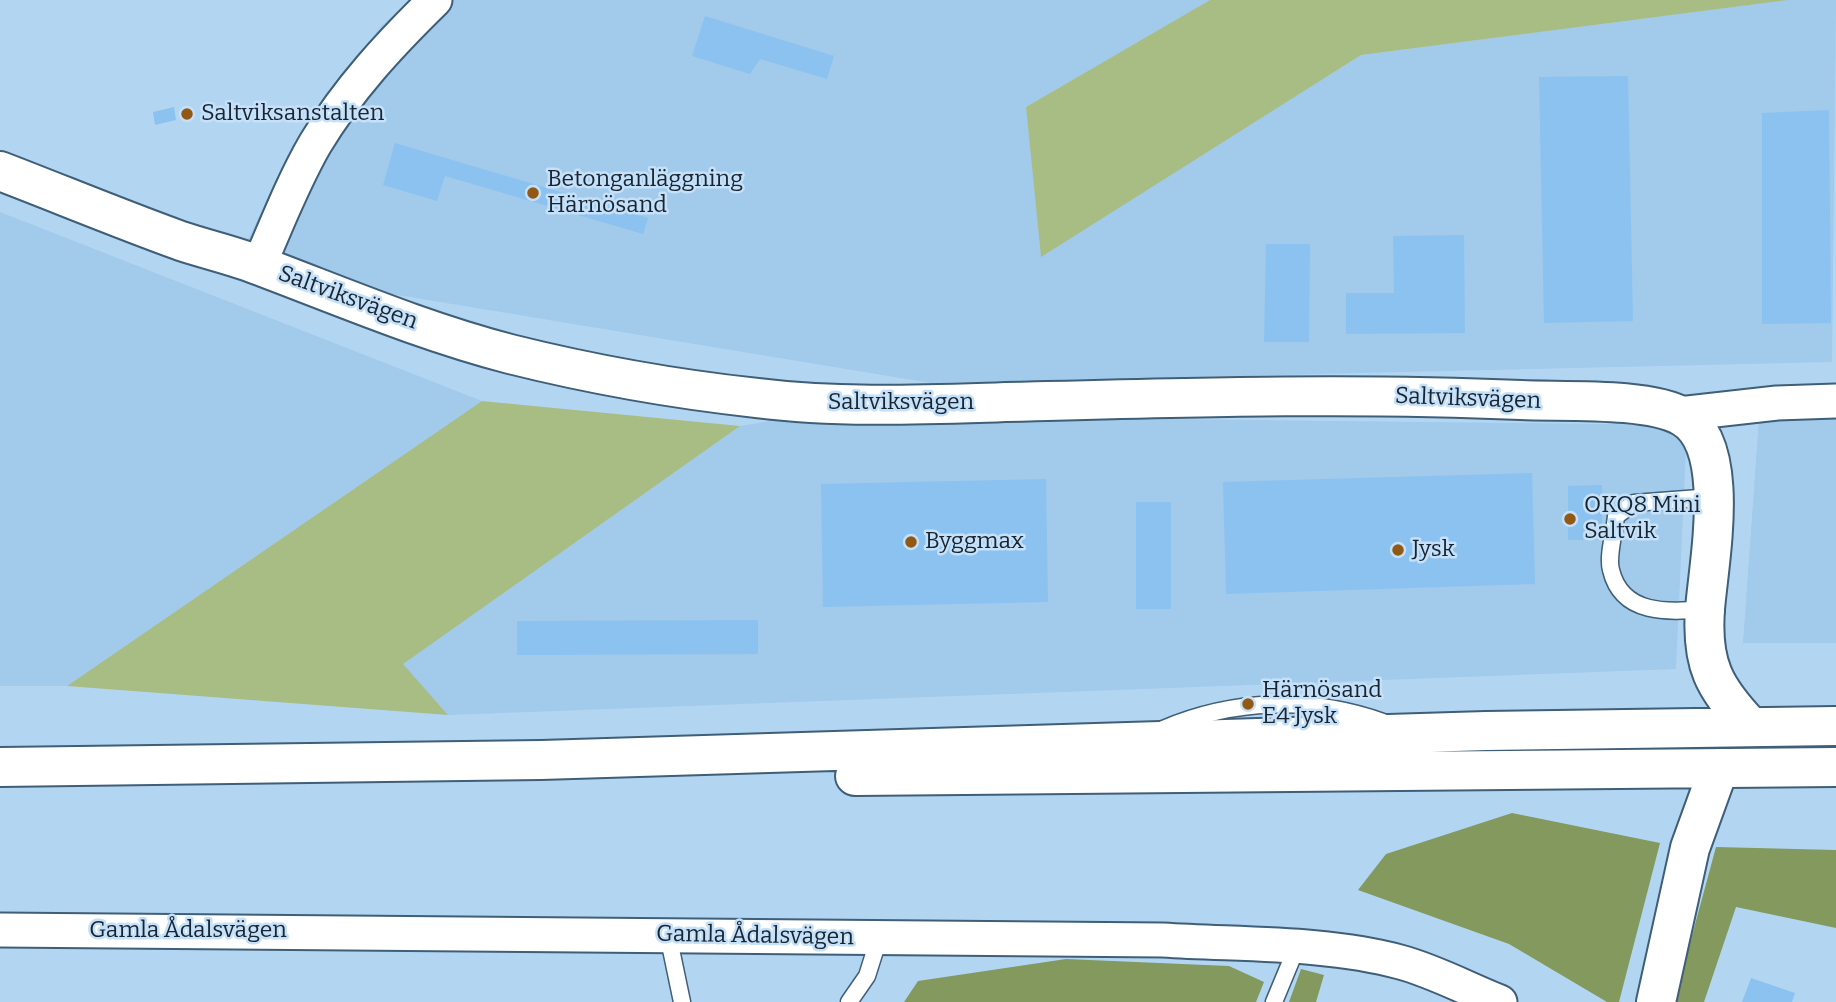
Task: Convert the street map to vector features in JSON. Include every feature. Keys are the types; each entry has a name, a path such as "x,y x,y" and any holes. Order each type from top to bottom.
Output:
{"main road":[{"name":"Saltviksvägen","path":"0,171 184,242 259,265 363,307 507,353 592,372 756,398 818,404 937,405 1252,396 1461,397 1636,405 1679,414"},
{"path":"1679,414 1698,427 1707,441 1712,469 1705,609 1708,655 1714,683 1750,726"},
{"path":"0,766 541,760 1415,733 1836,726"},
{"path":"0,788 1836,767"},
{"path":"1656,1002 1690,848 1719,768"}],"street":[{"path":"259,265 309,156 345,98 378,56 435,0"},
{"name":"Saltviksvägen","path":"1679,414 1777,403 1836,401"},
{"name":"Gamla Ådalsvägen","path":"0,930 1163,940 1296,949 1319,947 1401,962 1500,1002"}],"lane":[{"path":"1705,609 1660,612 1625,597 1610,569 1616,516 1634,503 1712,497"},
{"path":"668,935 682,1002"},
{"path":"849,1002 867,976 879,938"},
{"path":"1274,1002 1296,949"}],"shaded area":[{"path":"411,0 1210,0 1026,107 1041,256 1361,55 1787,0 1836,0 1832,362 931,383 234,268 270,194 330,95 382,25"},
{"path":"0,212 482,401 67,686 0,686"},
{"path":"806,415 1687,425 1676,669 448,715 402,664 740,426"},
{"path":"1836,418 1836,643 1743,643 1759,419"}],"green space":[{"path":"1210,0 1788,0 1361,55 1041,257 1026,107"},
{"path":"482,401 740,426 403,664 448,715 67,686"},
{"path":"1512,813 1660,843 1619,1002 1607,1002 1509,944 1358,890 1386,854"},
{"path":"1716,847 1836,850 1836,928 1736,907 1704,1002 1674,1002"},
{"path":"1066,959 1229,966 1264,982 1256,1002 904,1002 918,981"},
{"path":"1301,969 1324,975 1316,1002 1289,1002"}],"building":[{"path":"705,16 834,56 827,79 760,59 750,74 692,56"},
{"path":"1628,76 1633,321 1544,323 1539,77"},
{"path":"174,107 176,120 155,125 153,112"},
{"path":"1829,110 1831,323 1762,324 1762,113"},
{"name":"Betonganläggning Härnösand","path":"395,143 648,218 643,234 445,176 437,201 383,185"},
{"path":"1464,235 1465,333 1346,334 1346,293 1394,293 1393,236"},
{"path":"1266,244 1310,244 1309,342 1264,342"},
{"path":"1532,473 1535,584 1226,594 1223,482"},
{"path":"1046,479 1048,602 823,607 821,484"},
{"path":"1602,485 1602,540 1568,540 1568,486"},
{"path":"1136,502 1171,502 1171,609 1136,609"},
{"path":"758,620 758,654 517,655 517,621"},
{"path":"1751,978 1795,993 1792,1002 1742,1002"}],"place":[{"name":"Saltviksanstalten","path":"187,114"},
{"name":"Betonganläggning Härnösand","path":"533,193"},
{"name":"OKQ8 Mini Saltvik","path":"1570,519"},
{"name":"Byggmax","path":"911,542"},
{"name":"Jysk","path":"1398,550"},
{"name":"Härnösand E4 Jysk","path":"1248,704"}]}
